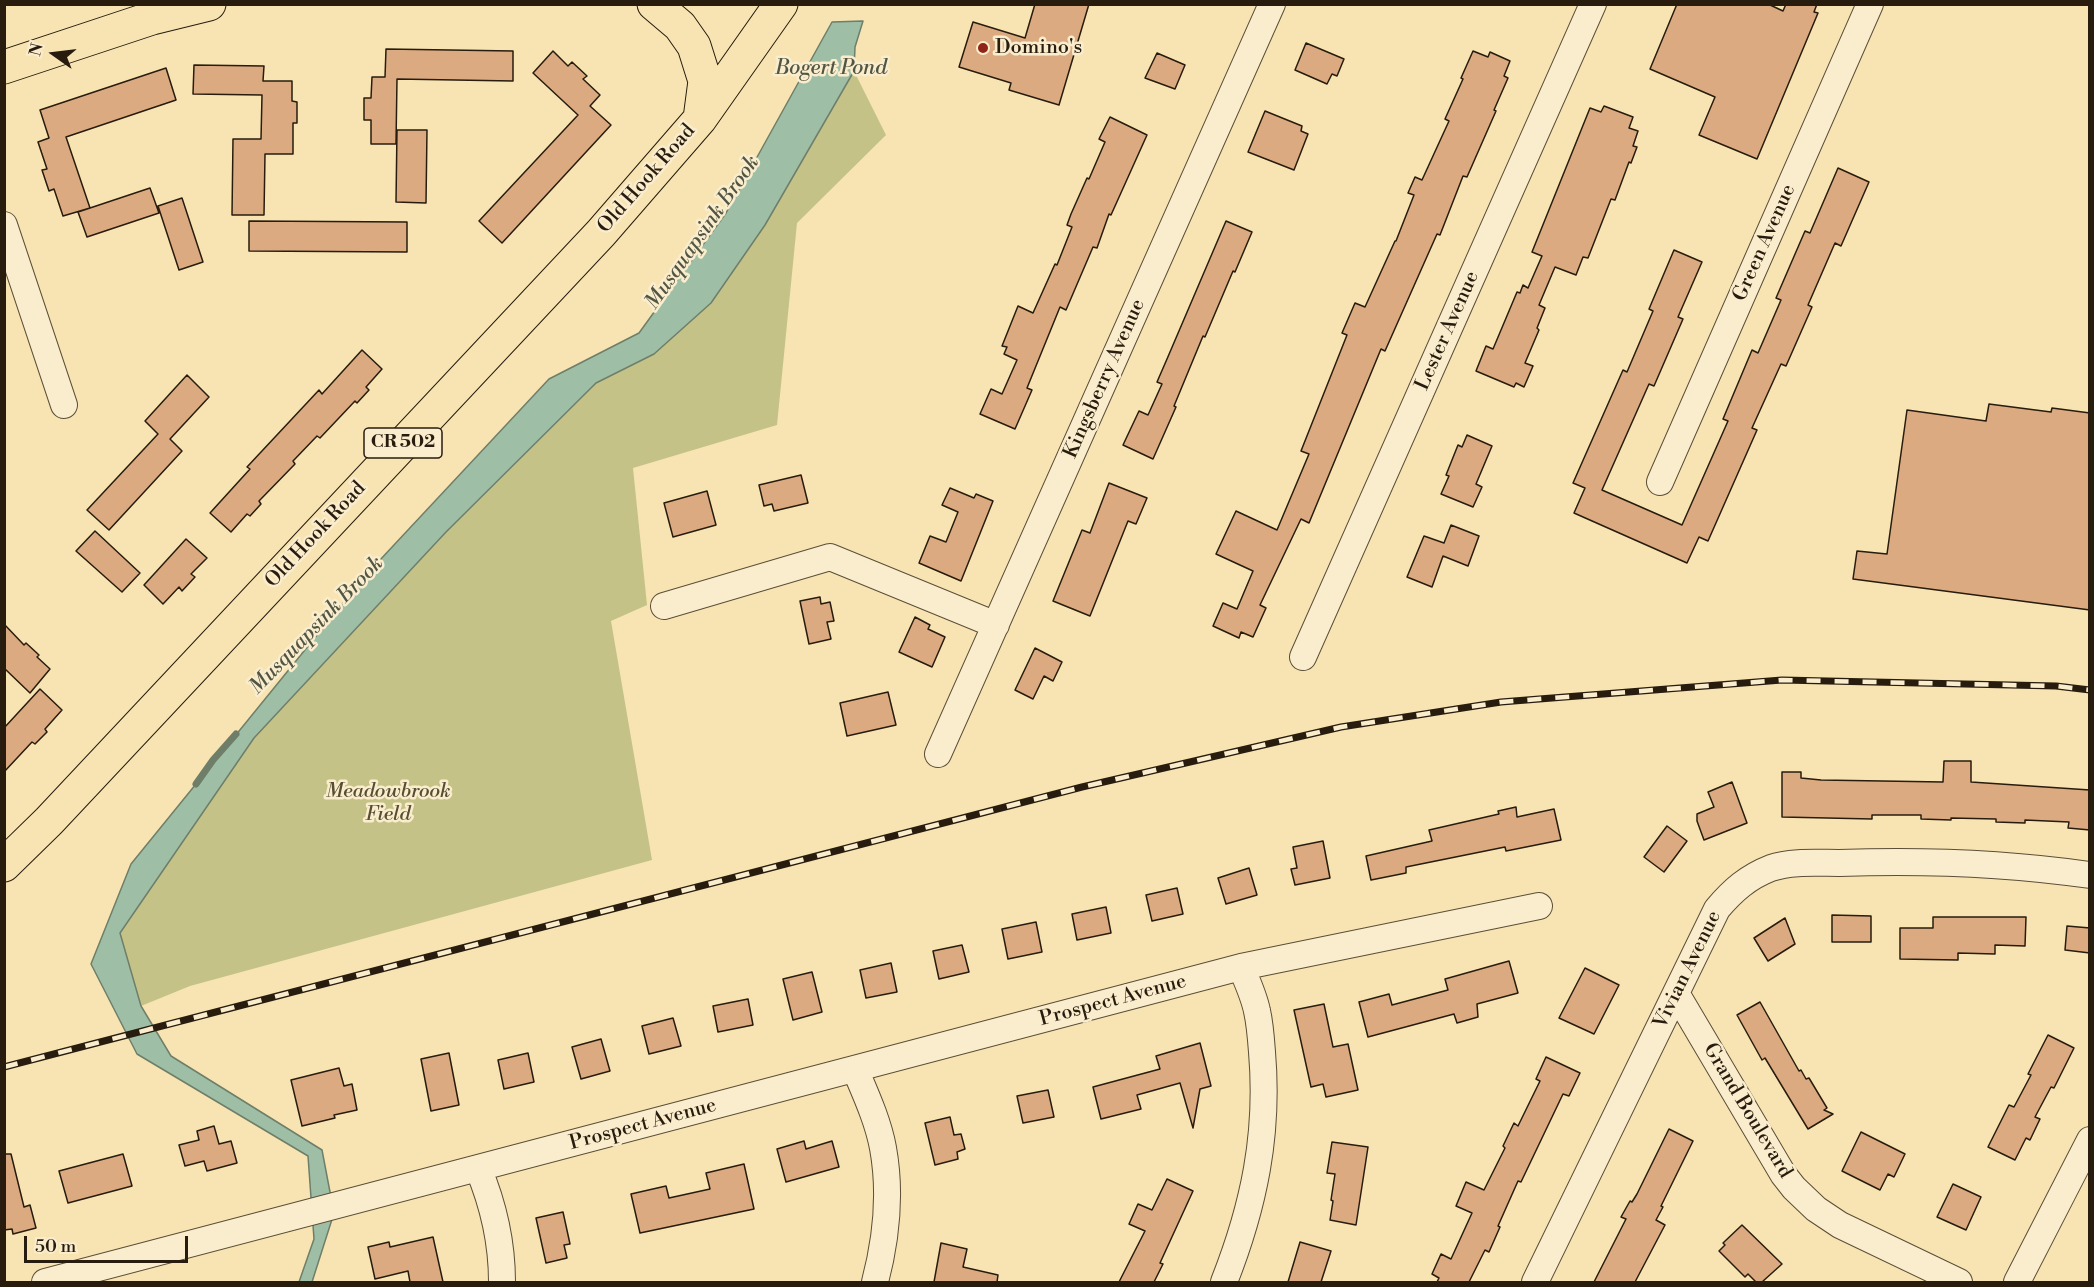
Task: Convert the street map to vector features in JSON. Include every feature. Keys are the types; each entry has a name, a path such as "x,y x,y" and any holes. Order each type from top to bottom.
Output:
{"main road":[{"path":"4,67 152,18 209,4"},
{"path":"654,4 680,26 694,46 705,81 700,119"},
{"name":"Old Hook Road","path":"4,865 49,821 601,232 700,119 781,4"}],"street":[{"name":"Kingsberry Avenue","path":"938,754 1272,4"},
{"name":"Lester Avenue","path":"1303,657 1593,4"},
{"name":"Green Avenue","path":"1660,482 1870,4"},
{"path":"4,225 64,405"},
{"path":"664,606 830,556 996,625"},
{"name":"Vivian Avenue","path":"1535,1282 1717,909 1732,891 1752,876 1784,865 1898,861 1960,861 2044,868 2090,875"},
{"path":"1224,1282 1241,1240 1256,1184 1263,1134 1264,1076 1260,1027 1257,1008 1241,967 1539,906"},
{"name":"Prospect Avenue","path":"46,1282 1241,967"},
{"name":"Grand Boulevard","path":"1676,993 1783,1174 1794,1188 1816,1209 1839,1225 1959,1282"},
{"path":"855,1069 880,1137 887,1179 886,1217 875,1282"},
{"path":"2017,1282 2090,1140"},
{"path":"478,1168 489,1195 498,1230 502,1282"}],"green space":[{"name":"Meadowbrook Field","path":"854,71 886,135 797,223 777,425 633,468 647,605 611,621 652,860 190,986 141,1006 120,933 254,738 446,532 596,383 654,353 711,303 765,225"}],"water":[{"name":"Bogert Pond","path":"863,21 855,47 854,71 765,225 711,303 654,354 596,383 446,532 254,738 120,933 141,1006 171,1056 322,1150 334,1213 312,1282 299,1282 314,1239 308,1156 137,1054 91,964 131,864 365,576 549,379 639,333 726,213 832,22"}],"building":[{"path":"1035,4 1089,4 1059,105 1009,90 1011,83 959,67 973,22 1025,38"},
{"path":"1677,4 1768,4 1783,11 1786,4 1817,4 1814,12 1818,13 1757,159 1699,135 1715,97 1650,69"},
{"path":"1306,43 1344,59 1337,76 1332,74 1327,84 1295,70"},
{"path":"386,49 513,51 513,81 397,79 396,144 371,144 371,120 364,120 364,98 371,98 372,77 385,77"},
{"path":"553,51 568,66 572,62 587,76 583,79 600,95 590,106 611,125 502,243 479,221 578,115 533,73"},
{"path":"1473,51 1488,57 1490,52 1510,61 1504,76 1508,78 1494,110 1496,111 1467,177 1463,176 1440,235 1437,234 1385,351 1381,349 1309,523 1301,519 1260,605 1266,608 1253,637 1241,632 1239,638 1213,626 1223,603 1237,609 1253,571 1216,554 1236,511 1277,530 1309,454 1301,451 1347,335 1342,333 1355,303 1365,307 1396,241 1414,195 1408,193 1415,177 1422,180 1449,121 1445,119"},
{"path":"1157,53 1185,65 1175,89 1145,78"},
{"path":"194,65 264,66 263,81 292,81 292,101 297,102 297,123 293,123 293,154 265,154 264,215 232,215 233,139 261,139 262,95 193,94"},
{"path":"166,68 176,100 66,137 90,208 63,216 54,189 49,191 42,170 47,169 38,142 49,138 40,110"},
{"path":"1604,106 1633,117 1629,128 1638,131 1633,146 1637,147 1615,200 1611,199 1588,258 1583,257 1576,275 1555,267 1539,305 1545,308 1537,328 1539,330 1525,363 1533,366 1524,387 1516,383 1514,387 1476,371 1486,346 1493,349 1517,292 1520,293 1523,285 1528,288 1542,256 1532,252 1590,108 1601,112"},
{"path":"1265,111 1302,126 1301,131 1308,134 1294,170 1248,152"},
{"path":"1110,117 1147,135 1111,215 1109,214 1097,248 1093,247 1066,310 1060,307 1027,388 1032,390 1015,429 980,414 991,389 1002,394 1017,360 1004,354 1007,347 1002,346 1018,306 1033,313 1055,264 1057,265 1072,227 1067,225 1105,142 1099,139"},
{"path":"397,130 427,130 426,203 396,202"},
{"path":"1838,168 1869,182 1841,246 1835,243 1808,305 1812,307 1786,366 1781,364 1752,428 1757,430 1708,541 1699,537 1687,563 1574,513 1585,488 1573,483 1623,370 1627,372 1653,311 1649,309 1674,250 1702,262 1678,317 1683,319 1654,386 1649,384 1602,490 1682,525 1728,421 1723,419 1752,350 1758,353 1781,300 1776,298 1805,231 1810,233"},
{"path":"150,188 159,213 87,237 78,212"},
{"path":"182,198 203,262 179,270 158,206"},
{"path":"249,221 407,222 407,252 249,251"},
{"path":"1226,221 1252,232 1205,337 1203,336 1153,459 1123,445 1139,411 1148,415 1162,384 1157,382"},
{"path":"362,350 382,369 366,387 369,390 357,403 355,401 320,438 317,436 293,461 295,464 259,501 261,504 250,516 247,514 231,532 210,513 250,469 247,467 319,390 322,394"},
{"path":"187,375 209,397 170,439 182,451 109,530 87,510 158,434 145,421"},
{"path":"1989,404 2051,412 2052,408 2090,413 2090,610 1853,579 1857,551 1887,554 1907,410 1986,421"},
{"path":"1467,435 1492,446 1476,484 1482,487 1473,507 1441,494 1458,445 1462,447"},
{"path":"801,475 808,503 774,511 772,504 764,506 759,485"},
{"path":"1109,483 1147,498 1136,524 1128,521 1090,616 1053,601 1082,530 1090,533"},
{"path":"950,488 974,498 976,494 993,501 961,581 919,563 930,536 946,542 958,512 942,505"},
{"path":"707,491 716,525 673,537 664,503"},
{"path":"1451,525 1479,536 1468,566 1443,556 1432,587 1407,577 1424,536 1444,543"},
{"path":"95,531 140,573 122,592 76,551"},
{"path":"186,539 207,558 191,574 195,577 182,591 179,587 163,604 144,585"},
{"path":"820,597 821,604 830,602 834,621 827,622 831,639 809,644 800,601"},
{"path":"915,617 930,625 928,629 945,637 932,667 899,652"},
{"path":"4,624 24,645 26,643 39,655 37,657 50,669 30,693 4,668"},
{"path":"1035,648 1062,662 1053,681 1044,676 1033,699 1015,690"},
{"path":"40,689 62,710 45,729 47,732 35,744 32,742 4,772 4,728"},
{"path":"888,692 896,725 847,736 840,703"},
{"path":"1944,761 1971,761 1971,782 2090,790 2090,830 2068,828 2069,822 2025,820 2025,823 1996,822 1996,819 1921,819 1921,815 1872,815 1872,819 1782,817 1782,772 1801,772 1801,778 1821,780 1943,782"},
{"path":"1732,782 1747,823 1704,840 1697,821 1697,814 1714,807 1708,792"},
{"path":"1516,807 1517,817 1554,809 1561,840 1506,851 1505,847 1406,867 1406,873 1371,880 1366,856 1432,841 1429,830 1499,814 1498,811"},
{"path":"1667,826 1687,841 1664,872 1644,857"},
{"path":"1323,841 1330,878 1295,885 1291,869 1297,868 1293,847"},
{"path":"1249,868 1257,895 1226,904 1218,878"},
{"path":"1177,888 1183,914 1152,921 1146,895"},
{"path":"1106,907 1111,933 1077,940 1072,914"},
{"path":"1832,915 1871,916 1871,942 1832,942"},
{"path":"1933,917 2026,917 2025,946 1995,945 1995,954 1958,953 1958,960 1900,959 1900,928 1933,928"},
{"path":"1785,918 1795,944 1768,961 1754,938"},
{"path":"1036,922 1042,952 1008,959 1002,929"},
{"path":"2067,926 2090,928 2090,953 2065,950"},
{"path":"962,945 969,972 939,979 933,951"},
{"path":"1509,961 1518,993 1477,1004 1478,1017 1457,1023 1454,1014 1368,1037 1359,1002 1389,994 1392,1005 1448,990 1445,979"},
{"path":"891,963 897,992 866,998 860,970"},
{"path":"1585,968 1619,985 1594,1034 1559,1018"},
{"path":"812,972 822,1012 793,1020 783,979"},
{"path":"748,999 753,1025 718,1032 713,1006"},
{"path":"1760,1002 1799,1071 1801,1070 1806,1079 1809,1078 1827,1108 1824,1110 1833,1114 1808,1129 1765,1058 1762,1060 1737,1015"},
{"path":"1324,1004 1333,1047 1348,1044 1358,1090 1326,1097 1323,1084 1311,1087 1294,1010"},
{"path":"673,1018 681,1046 649,1054 642,1026"},
{"path":"2048,1035 2074,1048 2054,1088 2051,1087 2035,1117 2040,1119 2030,1140 2026,1138 2015,1160 1988,1147 2009,1105 2014,1107"},
{"path":"601,1039 610,1071 581,1079 572,1047"},
{"path":"1200,1043 1211,1086 1200,1089 1193,1128 1180,1083 1137,1095 1141,1109 1101,1119 1093,1087 1160,1069 1156,1056"},
{"path":"449,1053 459,1105 431,1111 421,1059"},
{"path":"528,1053 534,1082 504,1089 498,1060"},
{"path":"1546,1057 1580,1073 1569,1096 1563,1094 1521,1182 1518,1181 1489,1252 1485,1250 1469,1282 1437,1282 1439,1278 1432,1274 1441,1254 1451,1259 1472,1213 1456,1206 1466,1182 1484,1190 1505,1148 1503,1146 1514,1123 1518,1126 1540,1081 1536,1079"},
{"path":"339,1068 344,1086 352,1084 357,1110 302,1126 291,1080"},
{"path":"1048,1090 1054,1117 1023,1123 1017,1096"},
{"path":"950,1117 954,1135 961,1134 965,1149 957,1152 958,1159 935,1165 925,1123"},
{"path":"214,1126 219,1144 231,1141 237,1163 207,1171 204,1161 185,1166 179,1145 199,1140 197,1131"},
{"path":"1669,1129 1693,1141 1656,1220 1665,1225 1635,1282 1594,1282 1626,1219 1621,1217 1637,1194"},
{"path":"1861,1132 1905,1154 1894,1177 1888,1174 1880,1190 1842,1171"},
{"path":"804,1141 806,1149 832,1141 839,1167 786,1182 777,1149"},
{"path":"1332,1142 1368,1147 1356,1225 1330,1220 1335,1174 1327,1173"},
{"path":"4,1154 11,1154 24,1207 30,1205 36,1228 13,1234 12,1229 4,1230"},
{"path":"123,1154 132,1186 68,1203 59,1171"},
{"path":"744,1164 754,1209 640,1233 631,1194 666,1186 669,1198 710,1189 706,1173"},
{"path":"1167,1179 1193,1191 1160,1263 1163,1264 1154,1282 1119,1282 1145,1231 1129,1224 1138,1204 1152,1210"},
{"path":"1953,1184 1981,1197 1966,1230 1937,1217"},
{"path":"563,1212 570,1244 564,1245 567,1258 546,1263 536,1218"},
{"path":"1742,1225 1782,1264 1762,1282 1756,1282 1748,1274 1745,1277 1719,1251 1725,1245 1723,1243"},
{"path":"433,1237 443,1282 410,1282 408,1271 375,1279 368,1247 389,1242 390,1247"},
{"path":"1300,1242 1331,1251 1321,1282 1288,1282"},
{"path":"941,1243 967,1249 963,1267 998,1275 997,1282 934,1282"}],"waterway":[{"name":"Musquapsink Brook","path":"196,784 236,734"}],"railway":[{"path":"4,1067 1082,787 1341,727 1501,702 1782,680 2056,686 2090,690"}],"place":[{"name":"Domino's","path":"983,48"}]}
